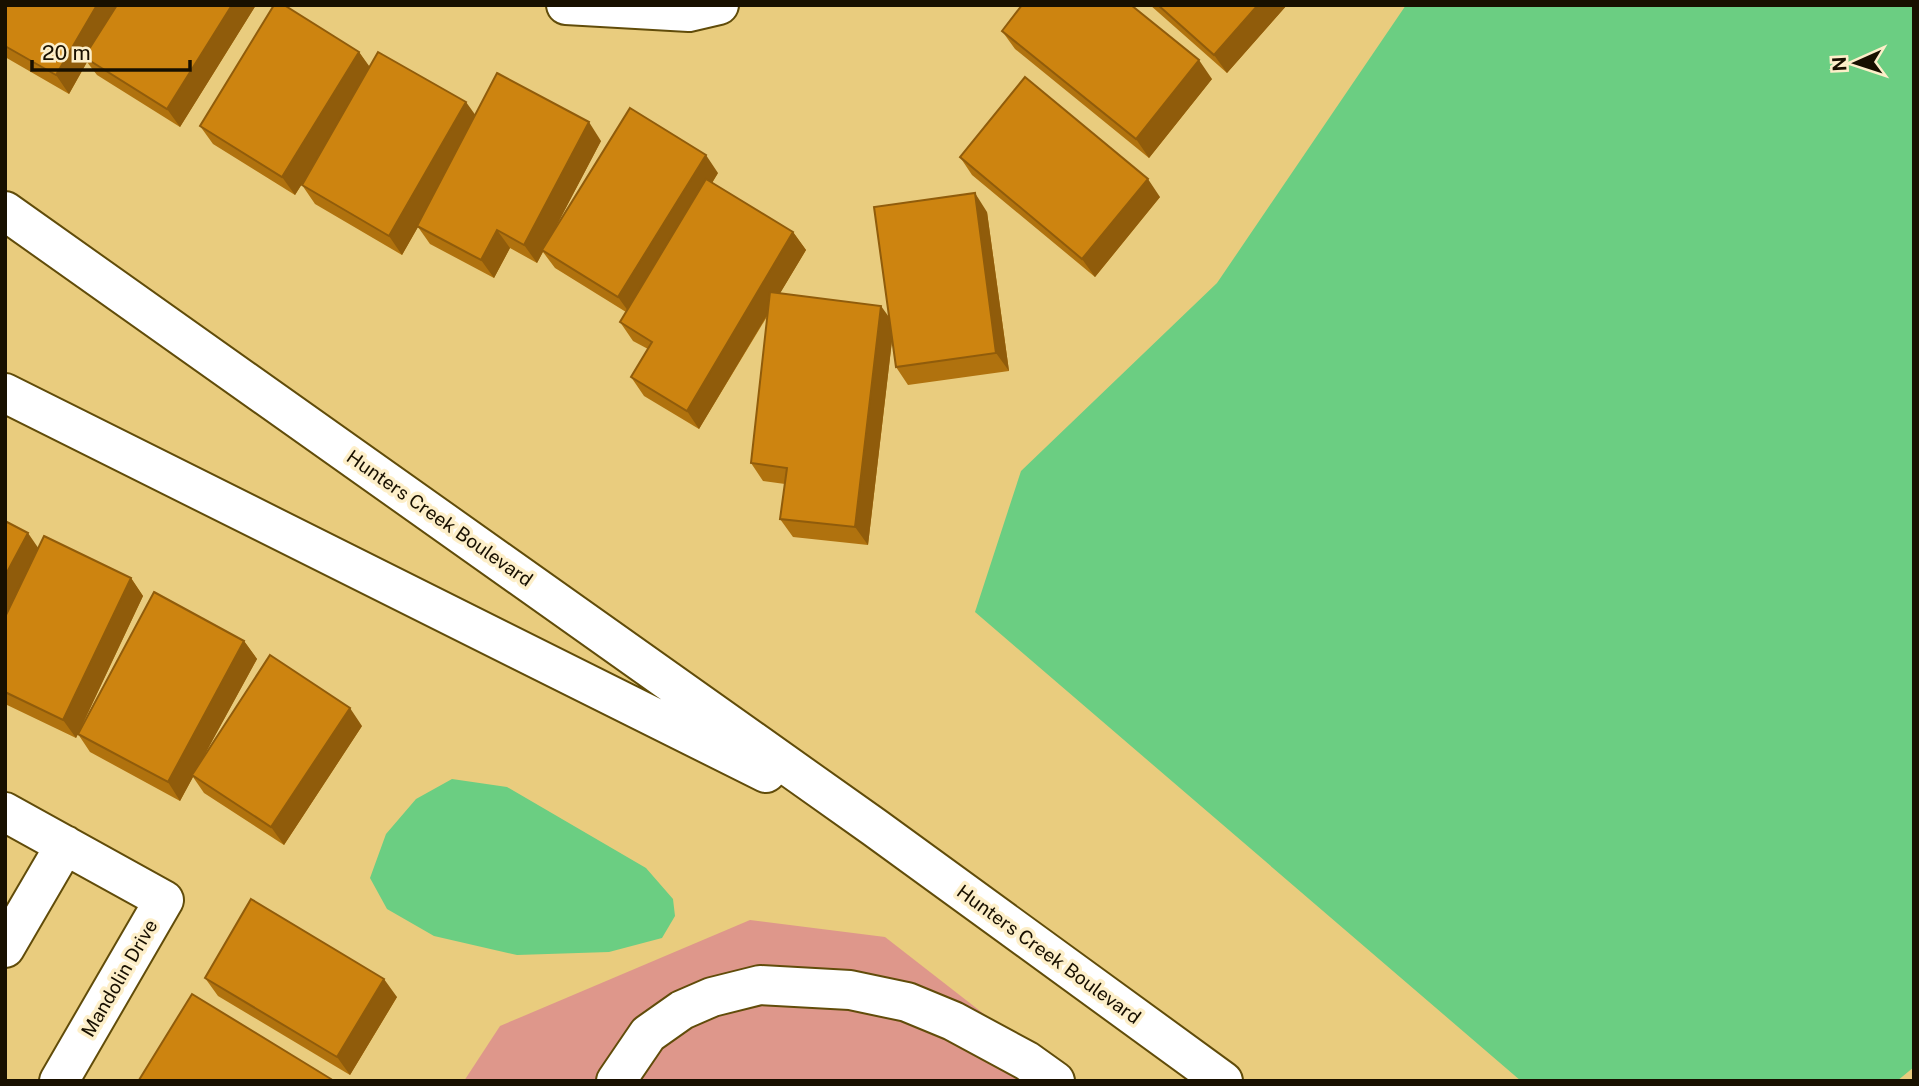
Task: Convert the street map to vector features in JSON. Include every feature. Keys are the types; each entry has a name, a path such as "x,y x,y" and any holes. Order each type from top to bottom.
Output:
{"street":[{"path":"566,5 689,12 719,5"},
{"name":"Hunters Creek Boulevard","path":"5,211 874,827 1223,1081"},
{"name":"Hunters Creek Boulevard","path":"5,393 874,827"},
{"name":"Mandolin Drive","path":"5,812 164,900 59,1081"},
{"path":"5,948 65,845"},
{"path":"616,1081 648,1034 682,1010 712,997 760,985 850,990 907,1002 953,1021 1027,1061 1055,1081"}],"shaded area":[{"path":"1406,5 1914,5 1914,1067 1897,1081 1521,1081 975,612 1021,471 1217,283"},
{"path":"452,779 507,787 646,868 673,899 675,916 662,938 609,952 517,955 434,936 387,909 370,878 386,834 416,799"},
{"path":"750,920 885,937 1070,1081 464,1081 500,1026"}],"building":[{"path":"5,5 97,5 56,75 5,46"},
{"path":"117,5 232,5 167,109 84,57"},
{"path":"274,5 284,5 359,52 282,177 200,126"},
{"path":"1022,5 1131,5 1199,60 1136,139 1002,31"},
{"path":"1158,5 1258,5 1214,55"},
{"path":"378,52 466,102 389,236 302,185"},
{"path":"497,73 589,122 524,245 497,230 481,260 417,226"},
{"path":"1025,77 1148,179 1082,259 960,157"},
{"path":"630,108 706,155 618,297 542,250"},
{"path":"706,179 793,232 687,411 631,377 652,342 620,322"},
{"path":"975,193 996,353 896,367 874,207"},
{"path":"770,292 881,306 855,527 780,519 787,468 751,463"},
{"path":"5,521 28,533 5,576"},
{"path":"44,536 131,578 63,720 5,692 5,617"},
{"path":"154,592 244,641 168,782 78,734"},
{"path":"270,655 350,708 271,827 192,775"},
{"path":"251,899 384,979 337,1057 205,978"},
{"path":"192,994 331,1079 330,1081 139,1080"}]}
